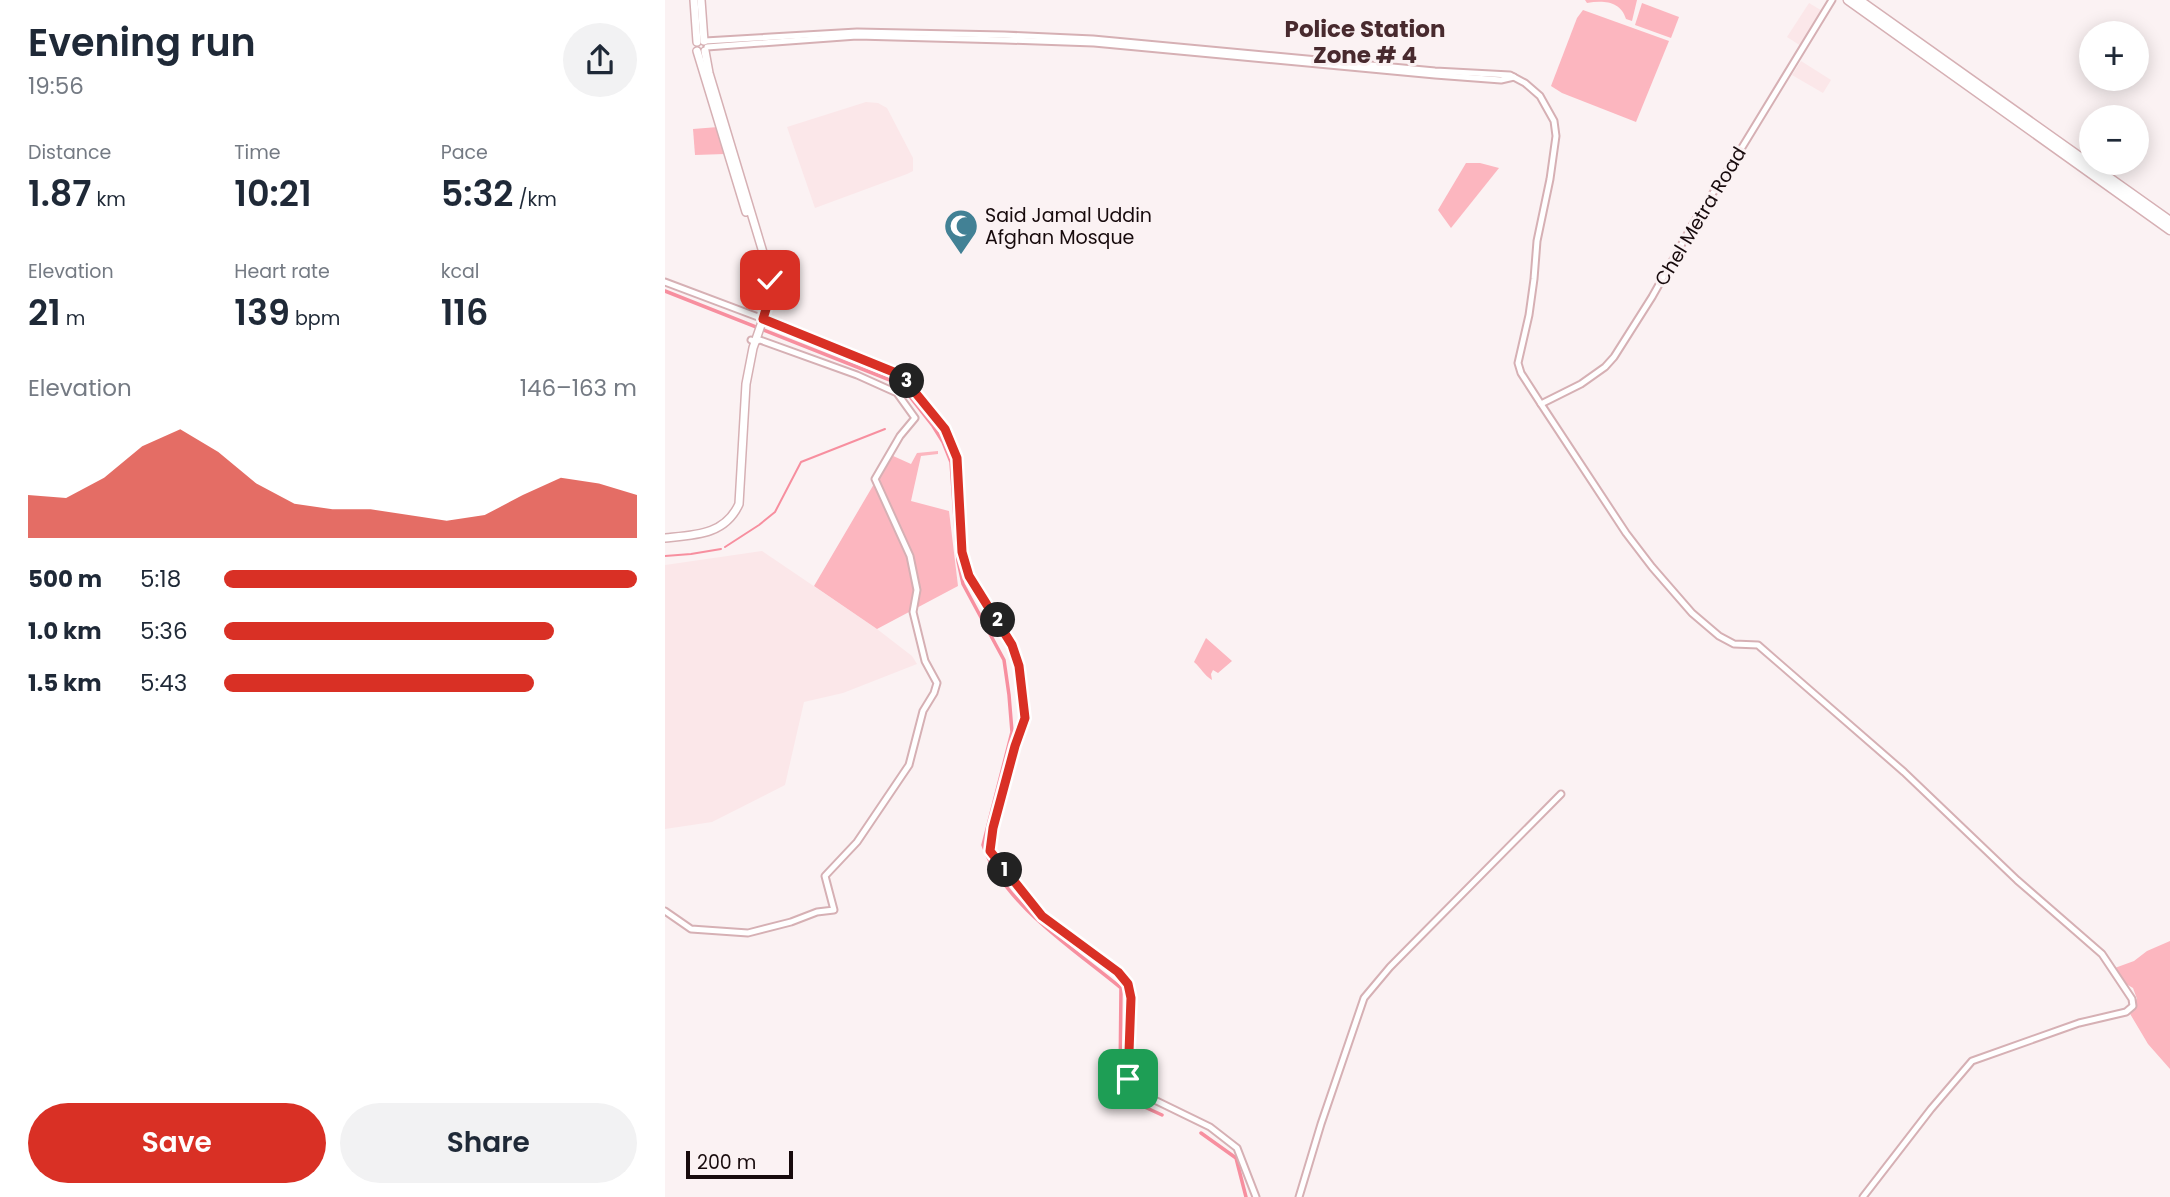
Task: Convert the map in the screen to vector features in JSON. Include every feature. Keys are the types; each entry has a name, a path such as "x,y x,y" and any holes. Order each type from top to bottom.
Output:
{"highway":[{"path":"1848,0 2170,230"},
{"path":"1859,0 2079,157"},
{"path":"2104,175 2170,221"}],"main road":[{"path":"665,536 691,536 711,531 724,525 736,511 740,488 746,384 753,342 771,290 768,270 709,74 694,0"},
{"path":"701,0 702,46"}],"street":[{"name":"Chel Metra Road","path":"1541,404 1581,384 1614,357 1652,297 1691,226 1832,0"},
{"path":"702,46 857,36 1094,44 1435,75 1501,80 1512,76 1540,96 1554,121 1556,136 1537,242 1529,315 1518,363 1521,373 1541,404 1635,545 1692,613 1719,635 1734,643 1758,645 1904,772 2017,880 2102,954 2132,999 2133,1006 2126,1012 2079,1023 1972,1061 1863,1197"},
{"path":"665,282 901,375 945,429 957,458 962,552 969,576 1012,645 1019,666 1025,718 993,828 990,851 1042,916 1118,972 1128,984 1131,998 1128,1079 1134,1090 1210,1127 1237,1148 1256,1197"},
{"path":"665,911 691,929 748,933 817,912 834,910 825,876 857,842 909,765 923,710 937,683 925,661 913,612 917,590 910,556 874,478 899,436 915,418 897,393 857,375 760,340 753,342"},
{"path":"1299,1197 1364,998 1390,967 1561,794"}],"shaded area":[{"path":"1585,0 1637,0 1632,21 1626,19 1616,5 1605,2 1587,3"},
{"path":"1642,3 1679,17 1671,38 1635,25"},
{"path":"1809,3 1824,12 1801,46 1787,37"},
{"path":"1583,10 1669,41 1636,122 1562,93 1551,86 1577,18"},
{"path":"1801,61 1831,80 1823,93 1792,75"},
{"path":"866,102 878,103 887,108 913,158 913,171 815,208 787,127"},
{"path":"718,127 725,154 695,155 693,129"},
{"path":"1466,163 1499,168 1451,228 1438,210"},
{"path":"938,451 938,454 921,456 911,501 949,511 958,586 877,629 814,586 891,455 911,464 917,453"},
{"path":"762,551 877,629 912,656 917,664 843,693 804,702 785,785 712,822 665,829 665,565"},
{"path":"1206,638 1232,661 1218,673 1213,670 1212,680 1194,662"},
{"path":"2170,941 2170,1069 2148,1044 2126,1007 2137,999 2133,988 2119,980 2112,969 2134,961 2147,951"}],"waterway":[{"path":"665,291 900,384 943,442 951,462 958,561 963,584 1004,660 1009,695 1012,732 983,845 1006,887 1023,906 1121,988 1120,1081 1125,1098 1162,1115"},
{"path":"725,547 775,512 801,462 885,429"},
{"path":"665,556 721,549"},
{"path":"1201,1133 1236,1158 1246,1197"}],"place":[{"name":"Said Jamal Uddin Afghan Mosque","path":"961,256"}],"district":[{"name":"Police Station Zone # 4","path":"1365,42"}],"route":[{"path":"770,280 771,290 763,319 901,375 945,429 953,444 959,480 962,552 969,576 1012,645 1019,666 1025,718 993,828 990,851 1042,916 1118,972 1128,984 1131,998 1128,1079"}]}
